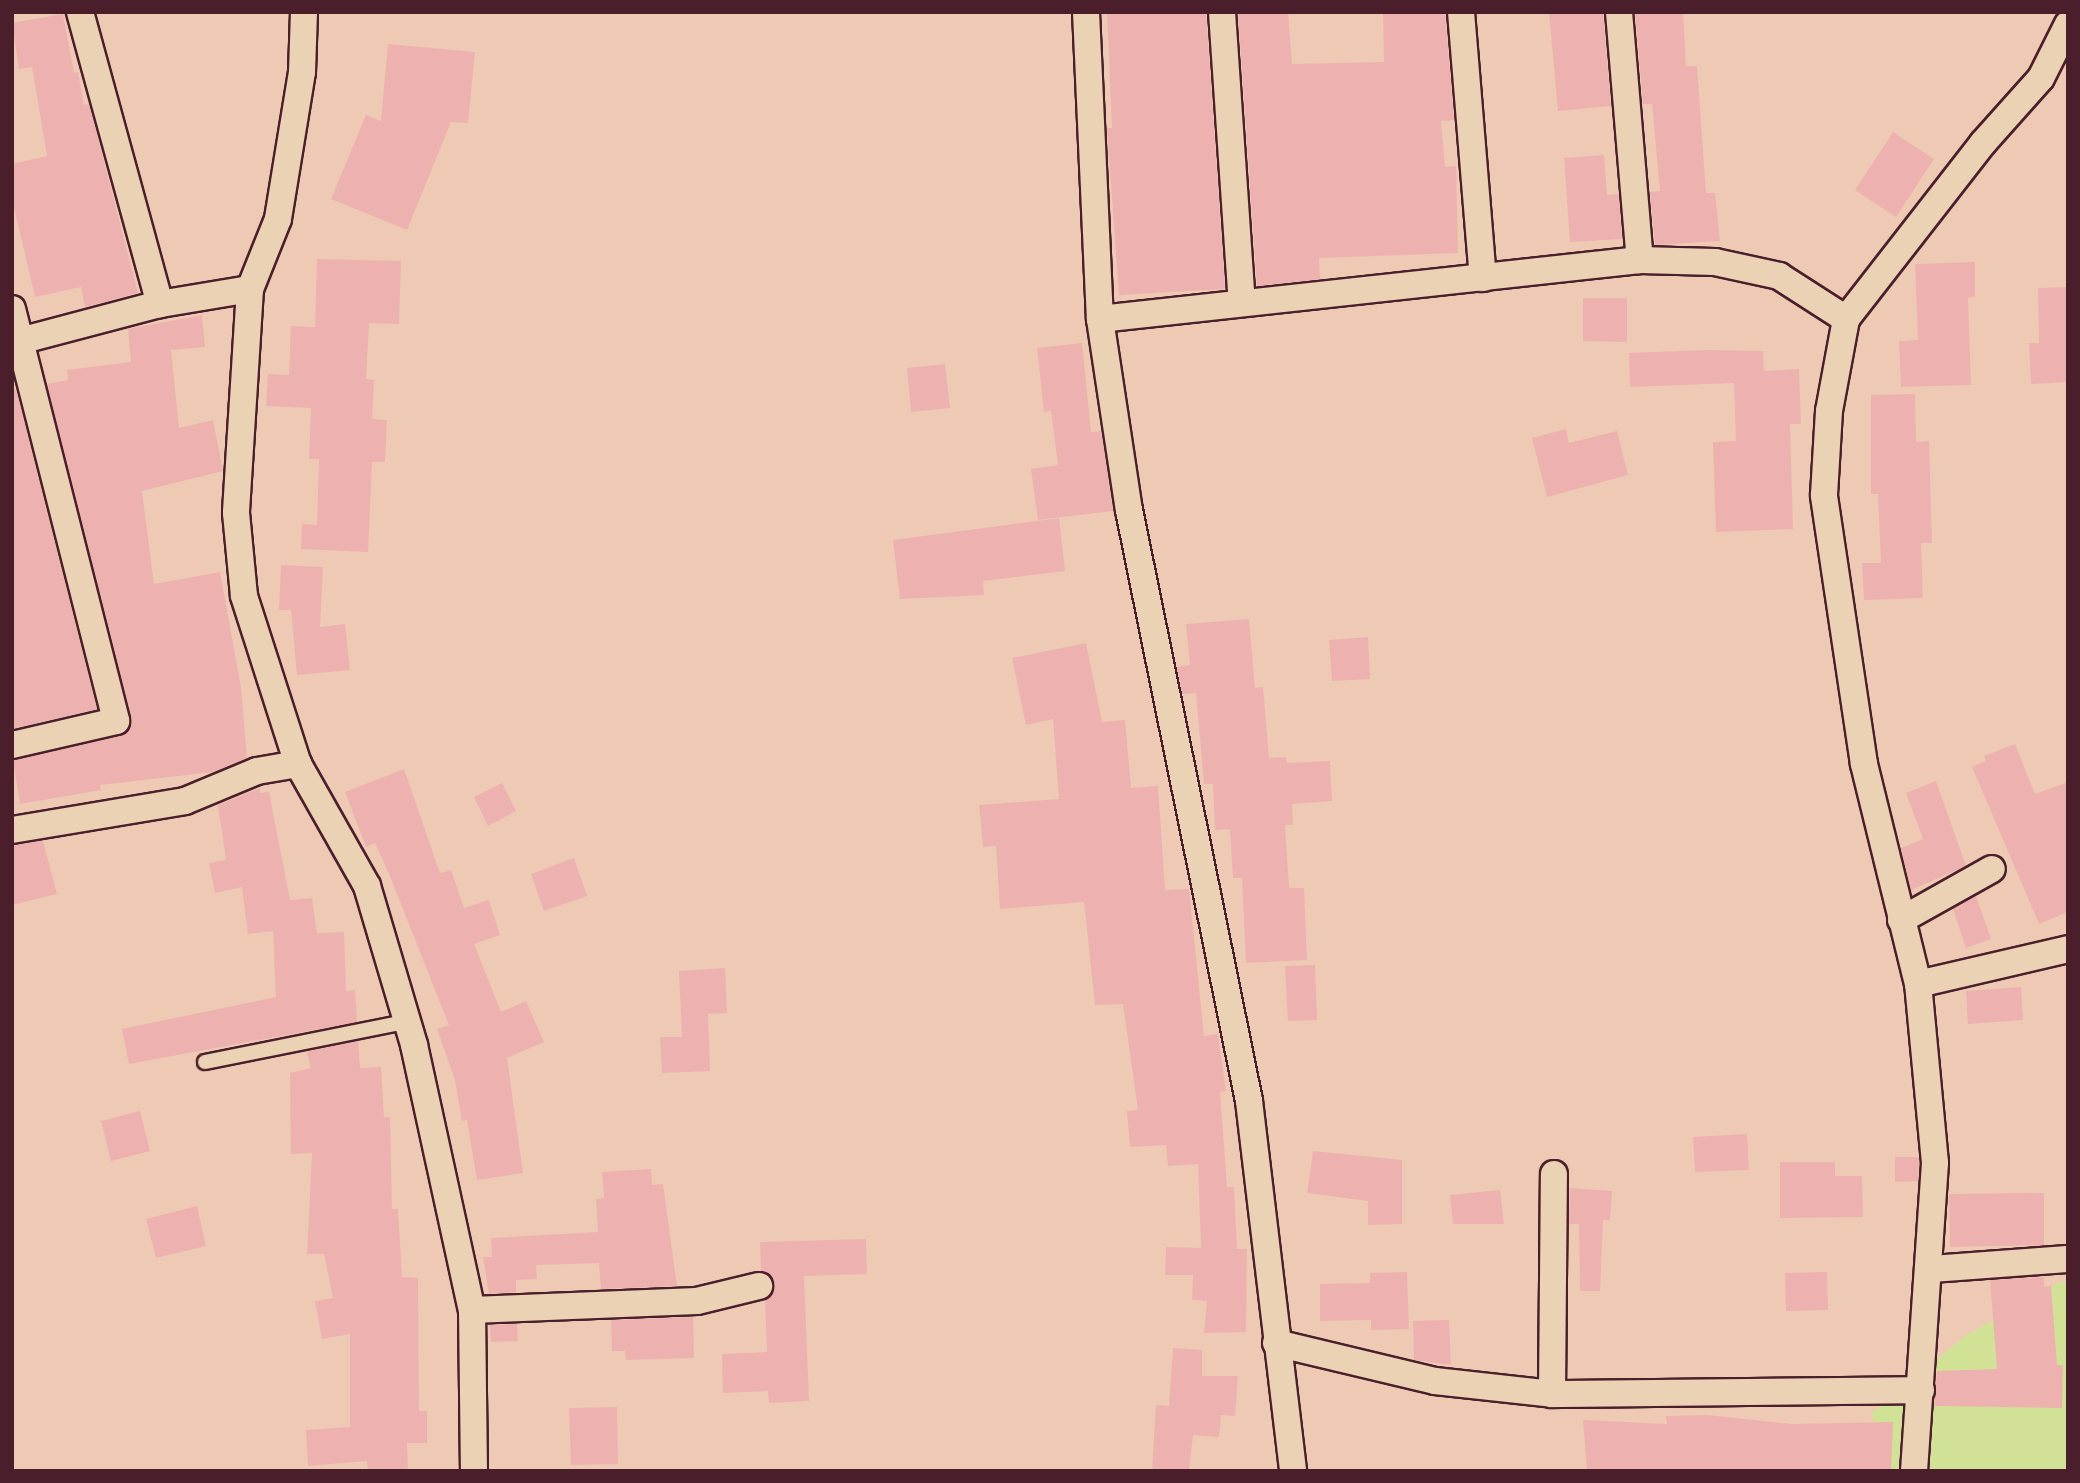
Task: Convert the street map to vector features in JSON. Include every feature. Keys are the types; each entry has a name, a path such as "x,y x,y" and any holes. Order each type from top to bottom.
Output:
{"street":[{"path":"80,12 160,304"},
{"path":"304,12 302,72 278,219 250,289 236,513 244,596 298,764 367,886 406,1022 472,1310 474,1471"},
{"path":"1086,12 1100,319 1129,510 1249,1101 1268,1237 1276,1343 1293,1471"},
{"path":"1222,12 1242,302"},
{"path":"1461,12 1483,278"},
{"path":"1619,12 1640,260"},
{"path":"1914,1471 1931,1269 1935,1163 1918,984 1864,764 1824,495 1829,411 1846,319 1983,143 2041,78 2068,24"},
{"path":"1100,319 1640,260 1715,262 1779,276 1846,319"},
{"path":"17,342 160,304 250,289"},
{"path":"12,309 17,342 116,722 12,744"},
{"path":"12,830 185,801 257,771 298,764"},
{"path":"1901,920 1992,870"},
{"path":"1918,984 2068,949"},
{"path":"1552,1394 1553,1174"},
{"path":"1931,1269 2068,1259"},
{"path":"472,1310 697,1301 759,1286"},
{"path":"1276,1343 1435,1381 1552,1394 1921,1390"}],"lane":[{"path":"205,1062 406,1022"}],"green space":[{"path":"2060,1282 2068,1282 2068,1471 1893,1471 1871,1413 1965,1336"}],"building":[{"path":"1107,12 1206,12 1225,289 1119,295 1107,128 1112,128"},
{"path":"1238,12 1288,12 1292,64 1384,62 1383,12 1445,12 1454,120 1441,121 1445,167 1456,166 1458,253 1319,258 1320,279 1257,286"},
{"path":"1549,12 1603,12 1611,106 1558,111"},
{"path":"1635,12 1683,12 1686,66 1697,66 1706,193 1715,193 1720,241 1655,245 1650,192 1660,191 1652,104 1643,104"},
{"path":"63,14 74,73 78,72 84,105 89,104 138,293 85,307 81,287 35,297 12,199 12,164 47,156 32,67 19,69 12,23"},
{"path":"388,44 475,52 468,123 451,122 407,230 331,199 366,115 381,121"},
{"path":"1893,132 1934,159 1896,217 1855,190"},
{"path":"1604,155 1607,195 1619,194 1622,239 1570,242 1564,158"},
{"path":"317,259 401,261 399,324 369,323 366,379 374,380 372,419 387,420 385,462 372,462 368,552 301,549 302,524 317,525 319,459 309,459 311,408 266,406 268,374 289,375 291,326 315,327"},
{"path":"1975,262 1975,297 1968,298 1971,385 1901,387 1899,341 1918,340 1915,264"},
{"path":"2068,287 2068,382 2031,384 2029,343 2039,343 2038,288"},
{"path":"1583,298 1627,298 1627,342 1583,341"},
{"path":"202,315 205,347 171,350 179,428 213,420 223,471 142,491 154,584 220,572 241,687 247,758 213,772 100,785 101,790 20,804 13,760 120,736 131,725 47,384 68,380 67,370 131,362 128,329"},
{"path":"1082,343 1091,432 1101,431 1113,511 1038,520 1031,469 1058,465 1051,411 1044,412 1037,348"},
{"path":"1763,351 1764,371 1799,369 1801,424 1790,424 1793,529 1716,532 1713,442 1736,441 1734,383 1630,387 1629,353"},
{"path":"945,364 950,408 911,412 907,368"},
{"path":"16,389 97,709 12,729 12,390"},
{"path":"1915,394 1916,442 1929,441 1932,543 1921,543 1923,598 1864,600 1862,563 1881,563 1878,494 1871,494 1871,395"},
{"path":"1566,429 1569,443 1617,431 1628,475 1547,497 1532,438"},
{"path":"1059,518 1065,571 983,581 984,595 900,599 893,540"},
{"path":"281,565 323,567 320,627 345,624 350,670 297,675 291,610 279,610"},
{"path":"1249,619 1255,688 1263,687 1269,758 1286,757 1287,763 1330,761 1332,801 1292,804 1293,825 1285,825 1289,888 1304,888 1307,960 1246,963 1242,878 1233,878 1230,829 1215,830 1213,784 1204,784 1196,693 1182,694 1177,667 1190,665 1186,624"},
{"path":"1368,637 1370,679 1332,681 1329,640"},
{"path":"1086,643 1102,722 1125,720 1131,788 1158,786 1165,890 1189,889 1204,1036 1218,1034 1226,1091 1220,1092 1227,1187 1234,1187 1237,1249 1247,1249 1246,1332 1204,1333 1207,1301 1192,1300 1193,1275 1165,1275 1166,1247 1201,1248 1198,1164 1168,1166 1166,1145 1130,1147 1127,1111 1138,1110 1123,1004 1095,1005 1084,902 1000,909 996,846 983,847 979,805 1059,799 1053,719 1026,725 1012,658"},
{"path":"2015,744 2035,794 2068,782 2068,912 2039,924 1972,767 1986,761 1984,756"},
{"path":"404,769 440,873 451,870 464,908 489,900 500,935 474,944 501,1012 526,1001 544,1042 507,1058 523,1173 477,1180 467,1120 462,1121 455,1080 437,1029 449,1025 389,874 375,843 366,847 345,792"},
{"path":"1936,781 1966,866 1911,890 1901,848 1923,839 1906,793"},
{"path":"502,783 516,811 488,826 474,797"},
{"path":"260,788 260,793 269,792 290,900 312,898 317,933 344,932 346,991 355,990 357,1022 129,1064 122,1029 276,997 273,931 248,934 242,887 215,893 209,863 226,860 218,805"},
{"path":"43,841 57,894 12,905 12,845"},
{"path":"574,858 587,896 544,911 531,874"},
{"path":"1976,896 1991,939 1966,948 1953,909"},
{"path":"1315,965 1317,1020 1288,1021 1285,966"},
{"path":"725,968 727,1013 708,1014 710,1071 662,1073 660,1037 682,1037 679,971"},
{"path":"2021,987 2023,1020 1968,1024 1966,991"},
{"path":"358,1041 360,1068 381,1067 384,1117 390,1117 392,1209 398,1209 402,1277 418,1278 419,1411 427,1411 427,1443 407,1443 408,1471 368,1471 367,1461 308,1466 306,1430 350,1427 350,1334 322,1339 315,1301 333,1298 324,1254 307,1254 312,1153 291,1154 290,1073 311,1068 307,1052"},
{"path":"140,1111 150,1151 111,1161 101,1121"},
{"path":"1747,1134 1749,1170 1695,1172 1693,1137"},
{"path":"1313,1151 1402,1160 1402,1224 1368,1225 1368,1201 1307,1193"},
{"path":"1895,1157 1919,1157 1918,1181 1895,1182"},
{"path":"1780,1162 1835,1162 1835,1176 1862,1176 1863,1217 1780,1218"},
{"path":"651,1169 652,1185 663,1184 677,1286 601,1289 599,1263 536,1265 537,1279 516,1280 516,1292 489,1294 483,1257 492,1257 491,1238 598,1232 596,1199 604,1198 602,1172"},
{"path":"1570,1188 1612,1191 1610,1220 1603,1220 1600,1291 1580,1291 1579,1224 1569,1224"},
{"path":"1500,1190 1504,1224 1453,1224 1450,1195"},
{"path":"2044,1193 2044,1245 1950,1247 1949,1194"},
{"path":"197,1206 206,1246 156,1258 146,1219"},
{"path":"866,1239 867,1274 804,1276 809,1401 769,1403 768,1391 723,1393 722,1354 767,1352 765,1300 774,1283 761,1271 760,1242"},
{"path":"1407,1272 1409,1329 1371,1330 1371,1320 1320,1321 1320,1284 1370,1283 1370,1273"},
{"path":"1827,1272 1828,1310 1786,1311 1785,1273"},
{"path":"2044,1277 2044,1287 2051,1286 2057,1365 2063,1365 2062,1408 1934,1406 1937,1371 1997,1369 1990,1280"},
{"path":"693,1317 694,1358 626,1360 625,1351 612,1351 611,1320"},
{"path":"1449,1320 1451,1365 1414,1360 1413,1321"},
{"path":"517,1324 518,1341 491,1342 490,1325"},
{"path":"1173,1348 1202,1350 1202,1376 1238,1376 1235,1416 1221,1415 1219,1437 1193,1435 1189,1471 1152,1471 1156,1405 1169,1406"},
{"path":"617,1407 618,1464 571,1465 569,1408"},
{"path":"1707,1415 1792,1424 1893,1422 1891,1471 1587,1471 1583,1420 1667,1424 1666,1416"}]}
